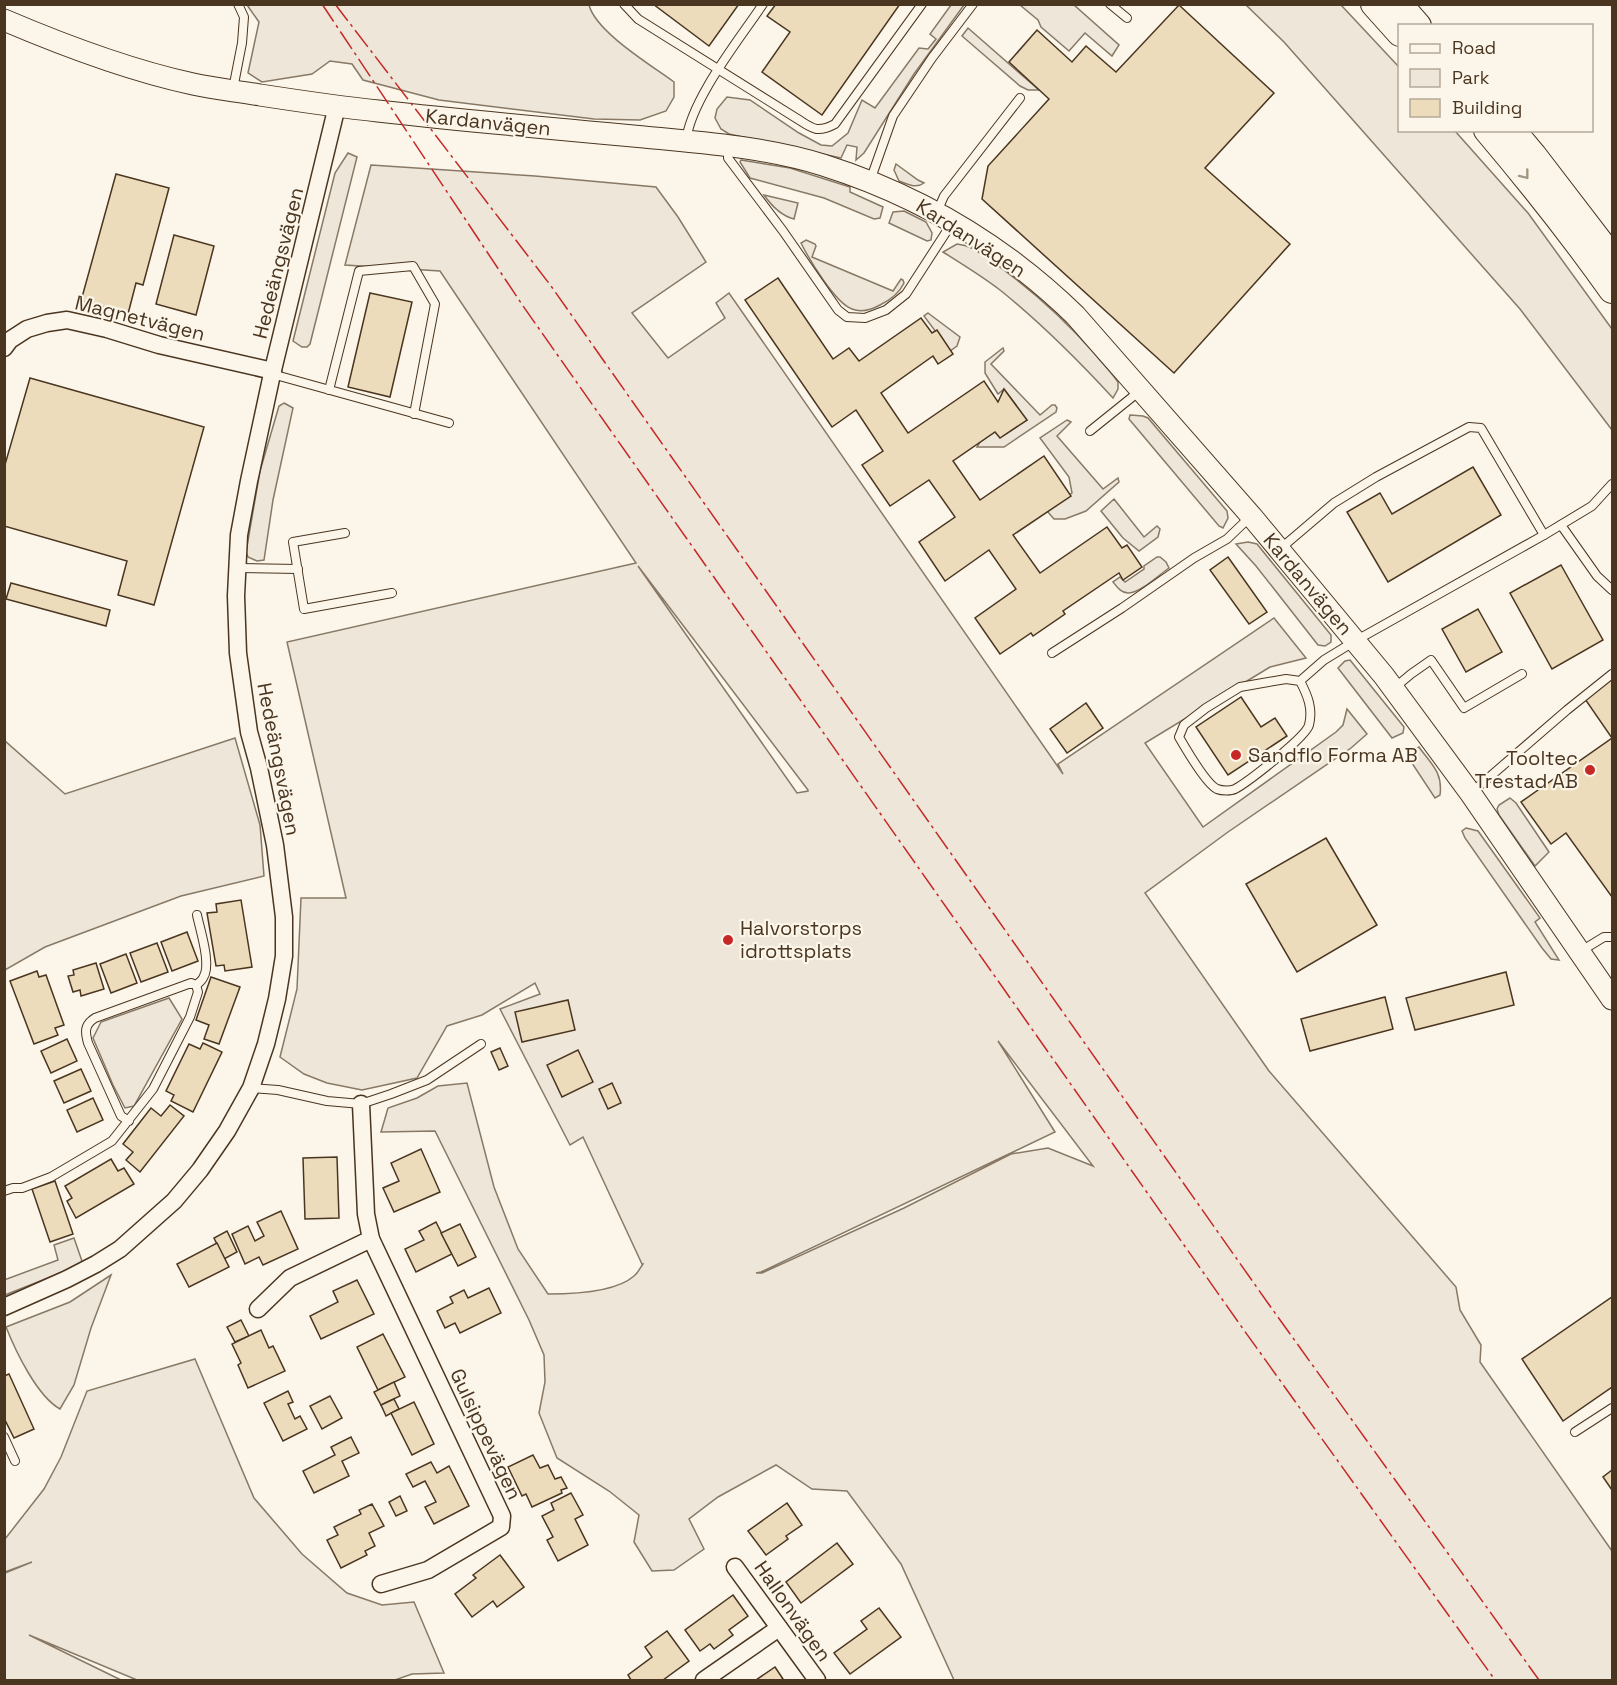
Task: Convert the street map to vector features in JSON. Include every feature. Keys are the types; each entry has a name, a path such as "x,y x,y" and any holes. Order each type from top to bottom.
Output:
{"main road":[{"path":"1374,4 1398,31"},
{"path":"1399,4 1416,24"},
{"path":"1489,132 1565,226 1612,290"},
{"path":"1514,132 1612,258"}],"street":[{"name":"Kardanvägen","path":"4,20 123,65 194,84 337,106 728,146 776,153 821,164 870,181 945,217 1009,259 1056,297 1098,339 1251,516 1393,688 1471,794 1612,999"},
{"name":"Hedeängsvägen","path":"4,1307 96,1264 120,1249 174,1201 200,1170 226,1131 251,1088 266,1044 284,956 284,917 275,844 249,732 238,653 236,596 239,534 273,373 337,106"},
{"name":"Magnetvägen","path":"4,348 10,340 27,329 67,320 273,373"},
{"name":"Gulsippevägen","path":"361,1104 366,1214 370,1239 502,1516 501,1527 428,1570 381,1584"},
{"path":"258,1309 290,1278 370,1239"},
{"name":"Hallonvägen","path":"735,1567 817,1680"},
{"path":"704,1680 779,1628"}],"lane":[{"path":"233,90 242,43 244,17 238,4"},
{"path":"624,4 638,19 813,129 824,129 835,124 922,4"},
{"path":"686,142 688,129 704,93 763,4"},
{"path":"870,181 893,116 932,58 973,4"},
{"path":"1110,4 1127,18"},
{"path":"728,146 728,158 838,310 847,317 865,318 886,310 906,294 945,217 944,196 1020,98"},
{"path":"329,390 359,271 413,266 435,304 414,414"},
{"path":"273,373 449,423"},
{"path":"1090,431 1142,390"},
{"path":"1279,550 1334,503 1376,477 1469,427 1481,428 1544,536"},
{"path":"1300,681 1308,696 1311,709 1309,728 1297,742 1233,790 1220,791 1211,786 1179,737 1184,725 1206,708 1240,687 1286,680 1300,681 1324,660 1355,641 1544,536 1592,506 1612,484"},
{"path":"1052,653 1227,538 1251,516"},
{"path":"1561,525 1597,576 1612,590"},
{"path":"345,533 293,542 304,609 392,593"},
{"path":"238,568 298,570"},
{"path":"1393,688 1431,660 1464,708 1522,674"},
{"path":"1471,794 1612,674"},
{"path":"196,985 203,978 207,963 197,915"},
{"path":"1580,952 1604,936 1612,937"},
{"path":"129,1120 122,1116 88,1043 85,1033 86,1026 95,1018 191,983 196,985"},
{"path":"4,1191 22,1188 51,1177 112,1142 153,1089 190,1017 198,992 196,985"},
{"path":"251,1088 278,1090 327,1101 361,1104 428,1080 481,1044"},
{"path":"1575,1432 1612,1408"},
{"path":"4,1437 15,1461"}],"green space":[{"path":"247,5 589,5 602,26 613,37 674,82 674,97 666,111 640,120 594,119 439,100 363,80 352,64 330,61 312,74 262,82 248,73 259,22"},
{"path":"951,5 964,5 914,74 864,153 856,160 857,147 847,145 841,158 729,134 721,129 715,118 717,109 727,97 750,100 799,133 821,145 832,146 848,133 862,100 875,108 919,48 928,49 936,39 930,34"},
{"path":"1020,5 1074,5 1119,45 1112,56 1085,33 1069,51"},
{"path":"1246,5 1341,5 1398,66 1398,132 1456,132 1528,213 1612,329 1612,430 1520,309 1284,42"},
{"path":"968,28 1039,90 1028,90 1020,86 962,36"},
{"path":"348,153 357,157 310,344 302,347 293,341 335,173"},
{"path":"741,160 790,168 850,187 850,192 883,207 880,218 874,219 824,198 750,178"},
{"path":"896,164 924,183 915,186 899,181 894,170"},
{"path":"371,165 656,187 706,262 632,313 668,358 725,318 716,303 729,293 1063,774 1058,764 1274,618 1306,658 1270,667 1145,743 1203,827 1336,732 1343,725 1347,709 1367,734 1351,748 1228,832 1145,893 1269,1071 1456,1287 1460,1310 1481,1345 1480,1362 1612,1551 1612,1680 954,1680 901,1564 847,1491 812,1489 776,1465 718,1497 689,1519 704,1549 674,1570 652,1571 634,1542 639,1515 609,1491 557,1458 539,1413 545,1382 544,1355 529,1320 435,1131 381,1132 388,1108 417,1098 438,1086 467,1083 494,1187 518,1249 548,1294 581,1293 605,1289 616,1286 635,1275 643,1264 583,1137 570,1145 500,1009 540,994 535,983 482,1015 447,1026 417,1078 362,1090 327,1083 304,1074 280,1057 297,989 301,898 346,898 287,642 636,563 440,271 345,265","holes":["638,566 808,790 808,791 797,793","998,1041 1093,1166 1048,1148 1011,1154 904,1208 762,1273 756,1273 1055,1132"]},
{"path":"764,195 798,203 794,219 777,210"},
{"path":"904,211 926,222 932,233 931,240 927,241 889,223 893,212"},
{"path":"806,240 816,246 812,257 893,291 901,279 904,283 894,296 877,307 863,311 852,309 838,298 816,269 801,243"},
{"path":"957,244 977,251 1008,273 1071,328 1118,382 1118,389 1113,398 1059,342 1000,290 943,252"},
{"path":"928,313 960,337 957,346 950,351 924,316"},
{"path":"1003,348 1004,351 991,364 1040,415 1052,405 1057,408 1056,412 1004,447 977,447 980,442 996,431 1004,435 1027,420 1004,389 998,394 985,373 985,362"},
{"path":"284,403 293,408 273,500 264,560 257,561 248,557 246,552 260,471 279,406"},
{"path":"1130,415 1148,418 1227,511 1228,518 1223,528 1129,419"},
{"path":"1067,420 1071,422 1057,436 1103,489 1118,478 1119,482 1086,511 1065,519 1054,519 1047,511 1072,493 1069,477 1040,438"},
{"path":"1114,499 1144,537 1157,526 1160,529 1158,537 1139,551 1123,538 1101,511"},
{"path":"1248,542 1257,544 1331,635 1331,642 1325,646 1318,645 1236,544"},
{"path":"1157,557 1166,562 1169,568 1138,590 1123,592 1113,582 1120,577 1125,582"},
{"path":"1350,660 1404,727 1403,733 1392,738 1338,668 1345,661"},
{"path":"235,738 260,825 264,876 181,896 45,947 5,970 5,741 65,794"},
{"path":"1419,747 1432,764 1440,780 1440,795 1435,798 1406,754"},
{"path":"1510,798 1516,803 1549,852 1535,866 1499,815 1497,809 1499,805"},
{"path":"1466,828 1478,831 1540,918 1535,922 1559,960 1551,959 1542,948 1465,838 1462,831"},
{"path":"169,998 182,1019 134,1106 125,1108 93,1038 101,1022"},
{"path":"74,1238 83,1264 5,1295 4,1280 58,1260 54,1245"},
{"path":"111,1275 91,1328 74,1385 60,1409 51,1403 35,1384 21,1361 6,1327 70,1302"},
{"path":"195,1359 254,1498 302,1554 347,1593 382,1605 414,1602 444,1673 412,1674 395,1680 137,1680 29,1635 121,1680 5,1680 5,1573 32,1562 5,1572 5,1539 44,1489 61,1457 87,1391"}],"building":[{"path":"653,4 739,4 709,46"},
{"path":"776,4 900,4 822,115 762,72 790,32 767,16"},
{"path":"1179,5 1274,93 1205,168 1290,244 1174,373 982,199 988,166 1049,99 1009,62 1037,30 1072,62 1086,46 1116,72"},
{"path":"116,174 169,188 143,285 136,283 128,314 81,301"},
{"path":"174,235 214,246 196,315 156,304"},
{"path":"778,278 833,359 849,348 859,361 921,318 932,333 937,330 953,354 938,364 933,356 881,393 908,433 984,381 998,402 1004,389 1027,420 1000,438 995,432 953,461 980,500 1044,456 1071,496 1013,535 1040,573 1107,527 1122,548 1127,545 1142,567 1123,580 1119,573 1063,611 1065,614 1033,636 1031,633 1000,654 975,618 1016,589 989,550 945,581 919,542 955,517 929,480 890,506 862,465 883,451 856,410 832,427 745,300"},
{"path":"370,293 412,302 390,397 348,387"},
{"path":"30,378 204,427 154,605 118,595 127,561 4,526 4,468"},
{"path":"1473,467 1501,515 1388,582 1347,512 1380,493 1392,514"},
{"path":"1228,557 1267,612 1249,624 1210,570"},
{"path":"1561,565 1603,640 1552,669 1510,593"},
{"path":"11,583 110,610 106,626 6,599"},
{"path":"1478,609 1502,652 1466,672 1442,629"},
{"path":"1612,679 1612,738 1585,699"},
{"name":"Sandflo Forma AB","path":"1241,697 1261,727 1275,718 1287,736 1228,775 1196,727"},
{"path":"1086,703 1103,728 1067,753 1050,729"},
{"name":"Tooltec Trestad AB","path":"1612,738 1612,897 1566,833 1551,844 1521,802"},
{"path":"1326,838 1377,925 1297,972 1246,884"},
{"path":"241,900 252,967 225,971 224,965 216,966 207,913 217,912 216,904"},
{"path":"187,932 198,961 172,971 161,942"},
{"path":"157,943 168,972 141,982 130,953"},
{"path":"126,954 137,983 111,993 100,964"},
{"path":"96,963 104,989 81,996 80,990 73,992 68,976 74,975 73,970"},
{"path":"37,971 39,977 46,975 64,1025 55,1028 58,1035 34,1044 10,981"},
{"path":"1506,972 1514,1005 1415,1030 1406,998"},
{"path":"211,977 240,987 219,1044 204,1039 209,1025 196,1020"},
{"path":"1385,997 1393,1029 1310,1051 1301,1019"},
{"path":"568,1000 575,1030 522,1042 515,1012"},
{"path":"67,1039 77,1061 51,1073 41,1051"},
{"path":"203,1043 222,1052 193,1112 171,1101 174,1095 166,1091 189,1044 200,1049"},
{"path":"500,1048 508,1066 499,1070 491,1052"},
{"path":"578,1050 593,1082 562,1097 547,1065"},
{"path":"81,1069 91,1091 64,1103 54,1081"},
{"path":"612,1083 621,1103 608,1109 599,1089"},
{"path":"93,1098 103,1120 77,1132 67,1110"},
{"path":"170,1105 184,1116 140,1172 126,1160 133,1152 123,1144 151,1108 161,1116"},
{"path":"421,1149 440,1192 394,1212 383,1188 399,1181 391,1163"},
{"path":"337,1157 339,1218 305,1219 303,1158"},
{"path":"111,1159 118,1171 124,1168 134,1184 76,1218 67,1201 72,1198 65,1186"},
{"path":"55,1181 73,1234 50,1242 32,1189"},
{"path":"281,1211 298,1249 263,1265 259,1257 245,1264 232,1234 248,1226 255,1241 264,1236 257,1222"},
{"path":"436,1222 452,1254 416,1272 405,1249 424,1240 419,1231"},
{"path":"460,1224 476,1257 458,1266 441,1233"},
{"path":"227,1231 237,1252 224,1259 214,1238"},
{"path":"217,1243 229,1267 189,1287 177,1264"},
{"path":"357,1280 374,1314 321,1339 310,1316 338,1302 333,1291"},
{"path":"489,1288 501,1313 460,1333 455,1323 445,1328 437,1311 453,1303 450,1297 464,1290 468,1298"},
{"path":"1612,1297 1612,1387 1563,1421 1522,1359"},
{"path":"241,1320 249,1336 235,1342 227,1327"},
{"path":"261,1330 269,1348 273,1346 285,1371 248,1388 238,1365 241,1363 232,1344"},
{"path":"383,1334 405,1377 378,1390 357,1347"},
{"path":"9,1374 34,1429 14,1438 4,1418 4,1376"},
{"path":"394,1382 400,1396 381,1405 374,1392"},
{"path":"288,1391 293,1402 288,1404 295,1419 300,1416 307,1429 283,1441 264,1403"},
{"path":"330,1396 342,1418 322,1429 310,1406"},
{"path":"394,1399 399,1409 386,1416 381,1405"},
{"path":"414,1402 434,1444 412,1455 391,1413"},
{"path":"351,1437 359,1453 342,1461 349,1476 314,1493 303,1471 335,1455 331,1447"},
{"path":"533,1455 540,1468 548,1465 555,1479 561,1477 567,1488 561,1490 562,1493 532,1507 526,1494 522,1496 508,1467"},
{"path":"431,1462 437,1473 449,1466 469,1506 434,1524 425,1507 436,1502 425,1481 413,1487 406,1474"},
{"path":"1612,1470 1612,1490 1603,1477"},
{"path":"571,1493 583,1515 575,1519 588,1545 558,1561 547,1540 553,1537 542,1516 554,1510 551,1503"},
{"path":"400,1496 407,1511 396,1516 389,1502"},
{"path":"787,1503 802,1525 766,1555 748,1531"},
{"path":"372,1504 384,1526 369,1533 375,1546 365,1551 367,1555 341,1568 327,1540 338,1535 334,1527 361,1514 359,1510"},
{"path":"837,1543 853,1564 801,1603 786,1582"},
{"path":"500,1555 524,1587 497,1607 493,1601 472,1617 455,1594 476,1578 473,1575"},
{"path":"733,1595 748,1616 729,1630 733,1635 714,1649 710,1644 700,1651 685,1630"},
{"path":"879,1608 901,1637 850,1674 834,1653 867,1629 861,1621"},
{"path":"667,1631 689,1661 663,1680 631,1680 628,1675 652,1657 645,1647"},
{"path":"775,1667 783,1679 756,1680"}],"power":[{"path":"322,4 523,306 1241,1326 1495,1680"},
{"path":"335,4 551,286 1270,1306 1539,1680"}],"place":[{"name":"Sandflo Forma AB","path":"1236,755"},
{"name":"Tooltec Trestad AB","path":"1590,770"},
{"name":"Halvorstorps idrottsplats","path":"728,940"}]}
